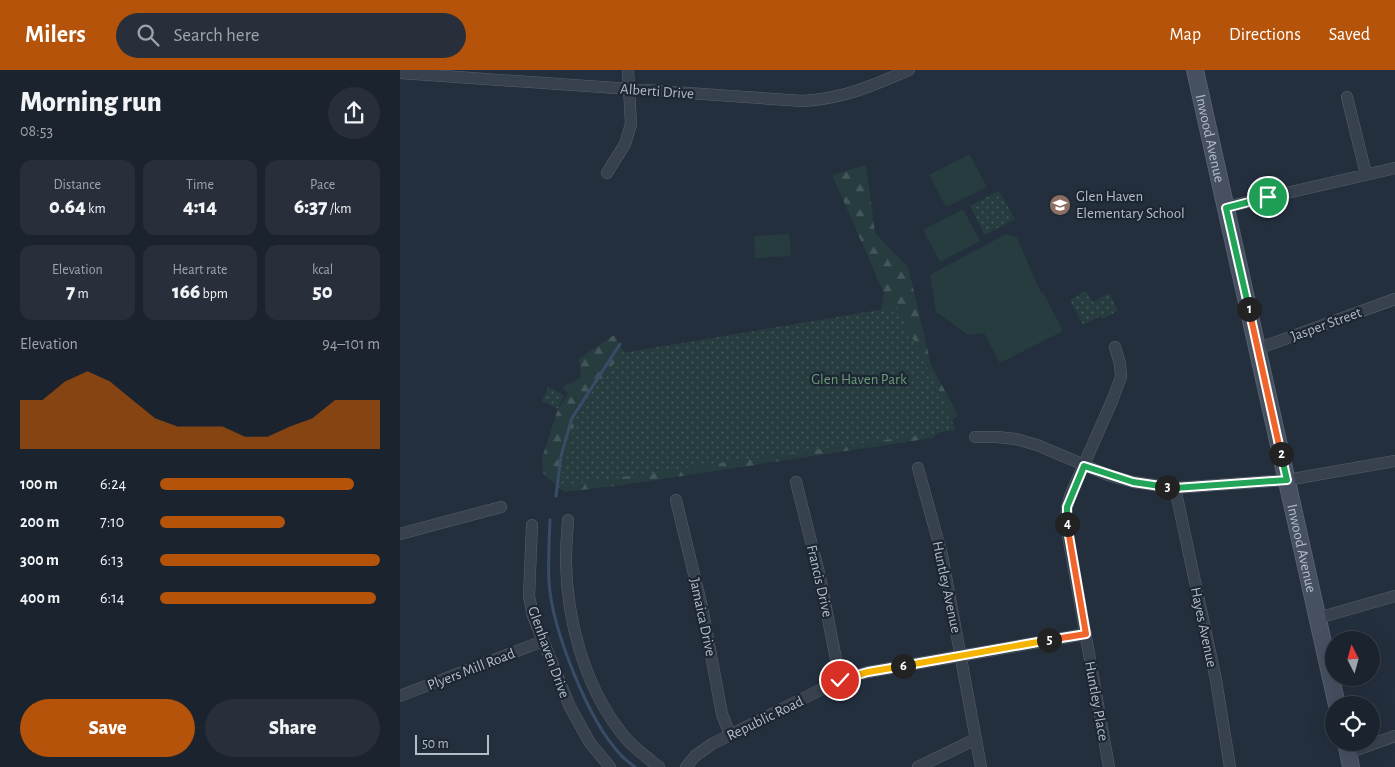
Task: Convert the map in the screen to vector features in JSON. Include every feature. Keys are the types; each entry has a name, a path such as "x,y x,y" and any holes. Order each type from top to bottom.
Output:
{"street":[{"path":"607,173 625,144 631,124 628,70"},
{"name":"Alberti Drive","path":"400,73 512,75 630,89 812,100 829,99 855,92 909,70"},
{"name":"Inwood Avenue","path":"1195,70 1336,696"},
{"path":"1347,97 1366,174"},
{"path":"1226,208 1395,168"},
{"name":"Jasper Street","path":"1258,349 1395,299"},
{"name":"Huntley Place","path":"1109,767 1066,524 1070,496 1121,377 1116,347"},
{"path":"976,437 997,437 1023,441 1037,445 1084,466 1133,482 1175,488 1287,480 1395,461"},
{"name":"Huntley Avenue","path":"918,468 942,555 981,767"},
{"name":"Francis Drive","path":"796,482 820,577 840,680"},
{"name":"Hayes Avenue","path":"1175,488 1216,680 1230,767"},
{"name":"Jamaica Drive","path":"676,500 702,607 722,714 730,735"},
{"path":"400,534 501,507"},
{"name":"Glenhaven Drive","path":"568,520 566,561 571,611 578,645 590,678 603,706 620,731 638,751 659,767"},
{"name":"Glenhaven Drive","path":"532,525 529,596 533,616 562,690 581,729 610,767"},
{"path":"1318,618 1395,596"},
{"name":"Republic Road","path":"686,767 695,756 706,748 840,680 868,672 1086,634"},
{"name":"Plyers Mill Road","path":"400,696 543,641"},
{"path":"1348,754 1395,736"},
{"path":"918,767 976,739"}],"green space":[{"path":"969,154 987,187 946,207 929,175"},
{"name":"Glen Haven Park","path":"866,165 875,233 908,267 931,365 958,415 932,438 623,485 564,492 543,473 542,458 557,412 568,393 562,387 581,378 579,359 614,335 625,354 881,312 884,293 832,175"},
{"path":"999,191 1015,219 985,235 970,206"},
{"path":"963,209 980,241 940,262 923,230"},
{"path":"789,234 791,256 755,258 754,236"},
{"path":"1006,234 1017,238 1041,293 1043,292 1063,331 1000,363 984,333 968,335 936,312 930,275"},
{"path":"1086,291 1093,302 1109,293 1118,311 1102,319 1100,316 1083,325 1070,300"},
{"name":"Glen Haven Park","path":"897,307 948,409 955,430 559,486 578,410 622,353"},
{"path":"548,387 564,395 558,409 542,401"}],"waterway":[{"path":"556,496 561,456 572,418 620,344"},
{"path":"550,520 549,582 557,624 564,648 584,697 596,719 620,754 635,767"}],"place":[{"name":"Glen Haven Elementary School","path":"1060,205"}],"route":[{"path":"840,680 868,672 1086,634 1066,524 1070,496 1084,466 1133,482 1175,488 1287,480 1226,208 1268,197"}]}
